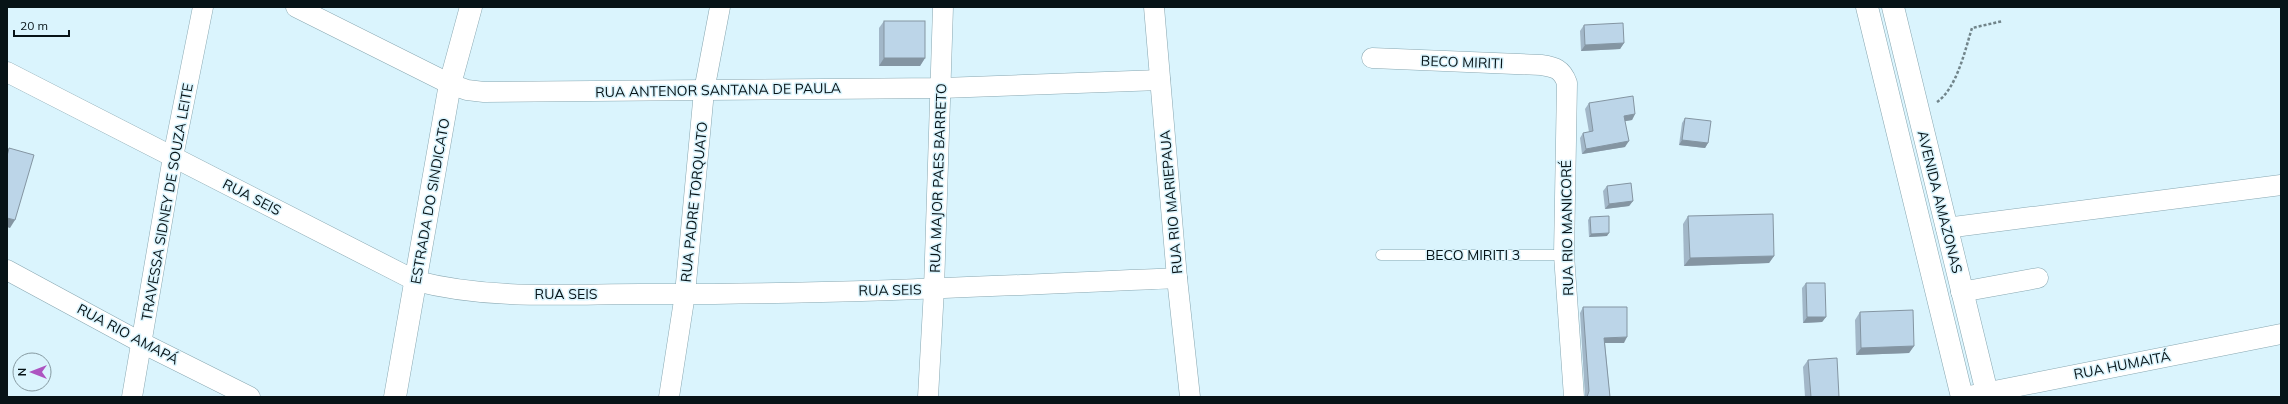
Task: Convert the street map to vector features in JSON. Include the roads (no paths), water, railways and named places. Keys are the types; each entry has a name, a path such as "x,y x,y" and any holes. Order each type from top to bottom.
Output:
{"street":[{"name":"TRAVESSA SIDNEY DE SOUZA LEITE","path":"132,397 173,157 203,7"},
{"name":"RUA ANTENOR SANTANA DE PAULA","path":"296,7 450,84 467,90 484,92 942,88 1160,80"},
{"name":"ESTRADA DO SINDICATO","path":"395,397 450,84 471,7"},
{"name":"RUA PADRE TORQUATO","path":"669,397 685,294 704,91 720,7"},
{"name":"RUA MAJOR PAES BARRETO","path":"928,397 942,88 943,7"},
{"name":"RUA RIO MARIEPAUA","path":"1154,7 1177,278 1190,397"},
{"name":"AVENIDA AMAZONAS","path":"1867,7 1963,397"},
{"name":"AVENIDA AMAZONAS","path":"1893,7 1961,292 1988,395"},
{"name":"BECO MIRITI","path":"1372,58 1553,66"},
{"name":"RUA RIO MANICORÉ","path":"1553,66 1563,72 1568,83 1564,254 1574,397"},
{"name":"RUA SEIS","path":"7,72 416,281 441,288 485,293 685,294 934,289 1177,278"},
{"path":"1946,228 2281,185"},
{"name":"RUA RIO AMAPÁ","path":"7,270 142,343 250,397"},
{"path":"1961,292 2038,278"},
{"name":"RUA HUMAITÁ","path":"1963,397 1988,395 2281,334"}],"lane":[{"name":"BECO MIRITI 3","path":"1381,255 1564,254"}]}
